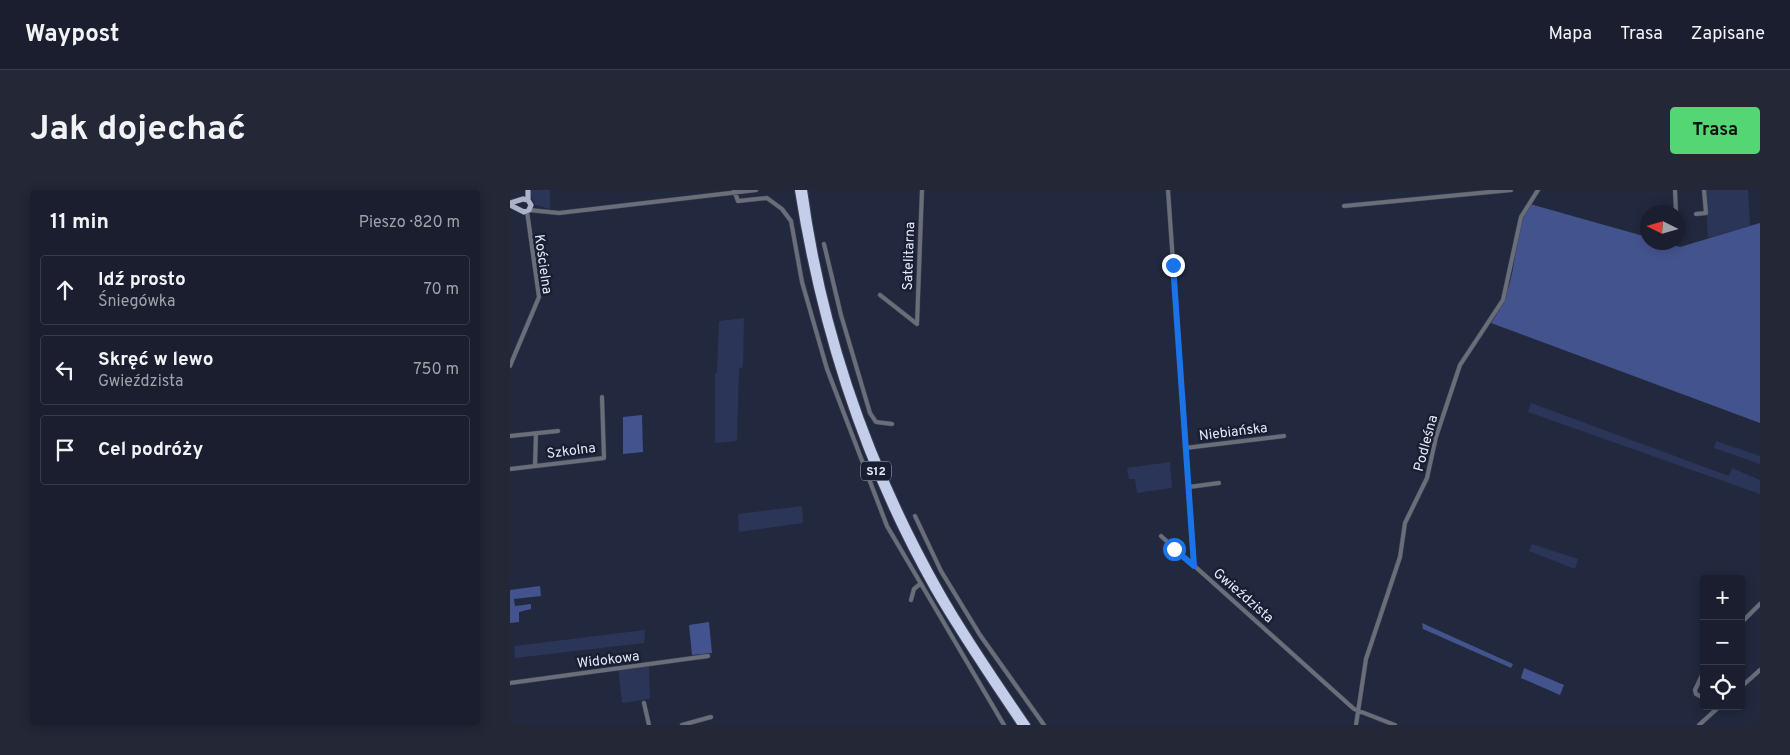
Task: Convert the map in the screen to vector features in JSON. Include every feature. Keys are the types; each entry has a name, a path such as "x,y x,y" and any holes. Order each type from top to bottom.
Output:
{"highway":[{"name":"S12","path":"798,190 810,261 832,348 854,418 875,469 905,536 933,588 964,640 1021,725"},
{"name":"S12","path":"804,190 818,268 836,340 857,408 882,472 912,538 944,597 1027,725"}],"main road":[{"path":"510,204 525,206 528,190"}],"street":[{"path":"525,206 559,213 734,191 756,190"},
{"name":"Satelitarna","path":"880,295 916,324 922,190"},
{"name":"Gwieździsta","path":"1168,190 1194,566 1358,712"},
{"path":"1344,206 1511,190"},
{"name":"Podleśna","path":"1356,725 1366,659 1400,557 1405,523 1427,478 1436,437 1460,365 1504,300 1520,218 1538,190"},
{"path":"1675,190 1676,205"},
{"path":"1696,214 1706,213 1704,190"},
{"path":"734,191 736,200 739,202 760,197 770,199 782,208 789,218 802,282 840,407 885,522 1004,725"},
{"name":"Kościelna","path":"510,366 539,297 525,206"},
{"path":"824,244 841,315 870,413 876,422 892,424"},
{"name":"Szkolna","path":"510,469 604,458 602,397"},
{"path":"510,436 558,430"},
{"path":"535,466 536,433"},
{"name":"Niebiańska","path":"1186,448 1284,436"},
{"path":"1189,487 1219,483"},
{"path":"915,516 937,564 980,635 1044,725"},
{"path":"1160,536 1194,566"},
{"path":"911,600 914,589 920,584"},
{"path":"1744,620 1760,604"},
{"name":"Widokowa","path":"510,683 708,656"},
{"path":"1745,683 1760,670"},
{"path":"1700,680 1695,690 1696,694 1700,696"},
{"path":"644,703 649,725"},
{"path":"1699,725 1716,710"},
{"path":"1358,712 1395,725"},
{"path":"682,725 711,717"}],"shaded area":[{"path":"531,190 550,190 550,209 535,205 531,196"},
{"path":"1705,190 1748,190 1750,226 1708,238"},
{"path":"1530,204 1640,235 1640,250 1685,250 1685,246 1760,223 1760,423 1491,323 1500,307 1511,278 1519,231"},
{"path":"744,318 743,367 739,369 737,441 715,443 715,374 717,373 719,321"},
{"path":"1531,403 1729,476 1732,468 1760,480 1760,494 1528,412"},
{"path":"642,415 643,452 623,454 623,417"},
{"path":"1716,441 1760,456 1760,464 1714,448"},
{"path":"1170,462 1172,488 1137,493 1135,479 1129,479 1127,468"},
{"path":"802,506 803,523 739,532 738,514"},
{"path":"1532,544 1578,559 1575,569 1529,551"},
{"path":"540,586 541,596 514,599 515,606 531,604 531,609 519,612 519,622 510,623 510,590"},
{"path":"709,622 712,653 692,655 689,625"},
{"path":"1422,623 1513,664 1511,668 1423,629"},
{"path":"645,630 644,643 515,658 514,646"},
{"path":"649,665 650,699 622,703 618,668"},
{"path":"1524,668 1564,685 1560,695 1521,678"}],"route":[{"path":"1173,265 1194,566 1174,549"}]}
